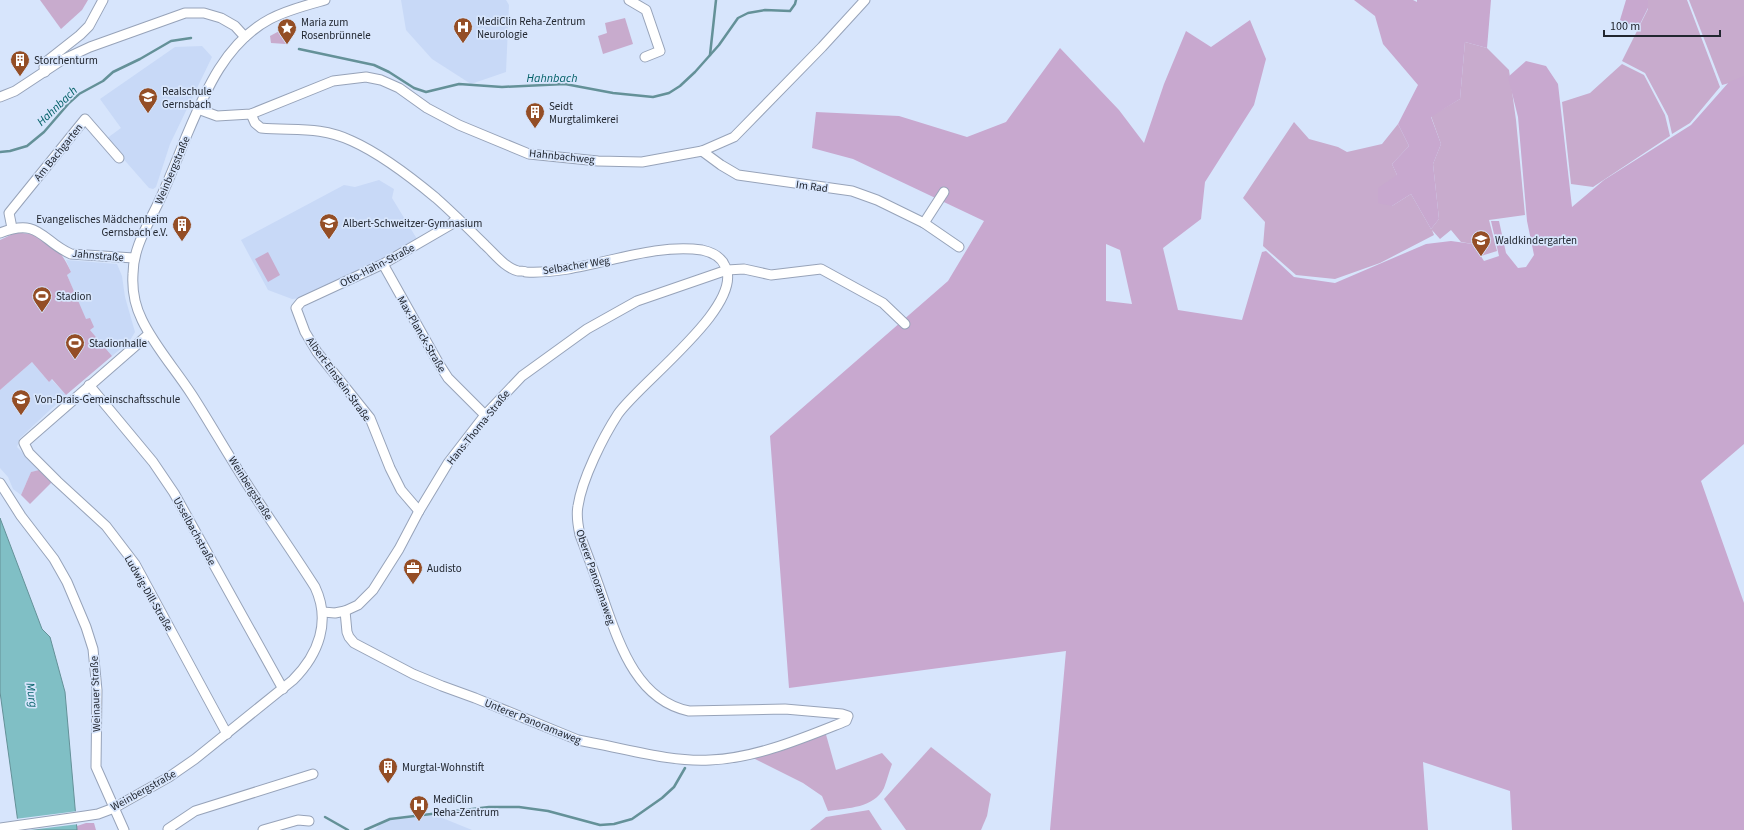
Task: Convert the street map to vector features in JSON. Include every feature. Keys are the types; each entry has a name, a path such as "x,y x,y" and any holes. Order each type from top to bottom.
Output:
{"street":[{"path":"45,72 44,67 47,61 89,26 102,3 111,0"},
{"name":"Weinbergstraße","path":"0,828 98,814 114,808 169,777 195,759 283,689 303,670 315,651 321,631 323,612 320,598 315,587 244,479 190,392 149,334 135,302 132,275 134,258 138,246 161,197 198,109 217,71 228,55 245,37 270,19 283,13 325,0"},
{"path":"629,0 646,10 660,51 645,57"},
{"name":"Hahnbachweg","path":"198,109 217,116 251,114 333,81 366,77 381,80 399,88 426,108 459,125 529,154 642,162 702,151 734,137 866,0"},
{"path":"0,97 16,91 62,60 90,47 185,13 204,13 220,18 235,26 245,37"},
{"name":"Selbacher Weg","path":"251,114 255,123 261,128 318,130 353,141 374,153 414,181 457,218 503,262 518,271 560,270 634,255 680,250 702,250 712,253 720,258 727,270"},
{"name":"Am Bachgarten","path":"12,228 9,213 85,119 119,158"},
{"name":"Im Rad","path":"702,151 738,175 852,192 878,200 924,223 959,247"},
{"path":"924,223 944,192"},
{"name":"Otto-Hahn-Straße","path":"296,308 301,302 383,264 450,225 457,218"},
{"name":"Jahnstraße","path":"0,233 12,228 24,226 45,236 62,250 71,254 134,258"},
{"name":"Max-Planck-Straße","path":"383,264 445,374 485,415"},
{"path":"727,270 744,269 771,275 820,269 883,303 905,324"},
{"name":"Hans-Thoma-Straße","path":"323,612 335,613 345,611 358,605 373,590 399,549 419,511 448,463 485,415 522,376 552,352 604,319 637,301 727,270"},
{"name":"Oberer Panoramaweg","path":"727,270 728,279 726,288 714,310 697,334 634,395 619,413 608,430 599,447 578,506 577,517 580,536 623,652 641,681 651,693 678,709 689,711 786,709 842,714 848,716 846,721"},
{"name":"Albert-Einstein-Straße","path":"296,308 305,332 317,352 370,418 390,468 401,490 419,511"},
{"path":"89,385 149,334"},
{"name":"Ludwig-Dill-Straße","path":"89,385 24,443 29,453 106,526 135,564 227,734"},
{"name":"Usselbachstraße","path":"89,385 153,462 174,493 283,689"},
{"name":"Weinauer Straße","path":"0,483 28,527 54,559 67,582 86,626 93,648 97,690 96,766 124,830"},
{"name":"Unterer Panoramaweg","path":"345,611 348,632 354,643 385,660 442,686 578,740 593,744 665,757 709,760 746,755 778,746 846,721"},
{"path":"168,830 195,811 314,774"},
{"path":"263,830 298,820 309,821"}],"shaded area":[{"path":"40,0 88,0 82,10 61,29"},
{"name":"MediClin Reha-Zentrum Neurologie","path":"401,0 506,0 509,5 506,72 471,84 432,59 406,30"},
{"path":"1354,0 1413,0 1417,2 1417,0 1491,0 1487,48 1465,42 1460,99 1431,117 1441,144 1433,164 1439,219 1431,229 1411,194 1392,206 1378,203 1378,188 1397,175 1392,164 1409,146 1398,124 1418,85 1383,44 1375,16"},
{"path":"1626,0 1648,0 1648,8 1638,28 1620,20"},
{"path":"1648,0 1687,0 1720,87 1690,123 1672,134 1668,116 1645,73 1622,61 1648,9"},
{"path":"1689,0 1744,0 1744,79 1722,85"},
{"path":"625,18 633,44 603,54 598,36 607,33 605,23"},
{"path":"1250,20 1266,59 1254,105 1205,182 1201,219 1163,248 1178,310 1242,320 1262,252 1266,251 1294,277 1335,283 1426,244 1451,241 1473,244 1484,261 1499,256 1491,221 1499,221 1506,253 1518,268 1526,267 1534,255 1527,221 1518,117 1508,77 1526,61 1546,66 1558,84 1572,207 1604,180 1691,125 1729,82 1744,76 1744,444 1701,481 1744,603 1744,830 1512,830 1510,791 1423,762 1428,830 1050,830 1066,651 789,688 770,436 948,281 984,221 853,159 812,148 816,112 899,116 967,137 1006,122 1060,48 1119,110 1144,143 1164,84 1186,31 1211,47","holes":["1106,244 1120,250 1132,304 1106,301"]},
{"path":"283,29 286,44 271,43 270,36"},
{"path":"1465,42 1487,48 1509,70 1516,120 1525,215 1489,220 1497,251 1481,256 1473,244 1461,242 1451,230 1440,239 1432,230 1434,235 1380,263 1335,279 1296,275 1263,246 1265,222 1243,198 1294,122 1309,139 1338,147 1347,152 1382,144 1398,124 1409,146 1392,164 1397,175 1392,206 1411,194 1431,229 1439,219 1433,164 1441,144 1431,116 1460,99"},
{"name":"Realschule Gernsbach","path":"202,46 212,57 170,144 156,187 153,189 149,188 106,139 121,128 100,99 175,47"},
{"path":"1622,64 1644,75 1665,115 1670,136 1593,187 1571,184 1562,102 1590,93"},
{"name":"Albert-Schweitzer-Gymnasium","path":"379,180 394,189 392,198 417,239 383,261 302,298 292,299 268,290 241,240 344,185 355,187"},
{"name":"Stadion","path":"15,233 35,235 50,242 56,248 71,272 67,275 86,319 90,318 94,327 90,330 112,356 66,395 52,379 49,382 32,362 0,390 0,240"},
{"path":"268,252 280,275 268,282 255,259"},
{"path":"66,260 117,264 122,276 125,297 135,332 129,342 112,356 90,330 67,275 71,272"},
{"name":"Von-Drais-Gemeinschaftsschule","path":"32,362 49,382 51,379 66,395 20,438 17,447 39,470 31,472 21,495 13,489 8,477 0,468 0,390"},
{"path":"39,470 52,482 30,504 21,495 31,472"},
{"path":"825,731 836,770 882,753 892,764 884,788 880,795 874,800 852,808 828,811 822,796 803,783 749,756"},
{"path":"931,747 991,794 987,816 981,830 906,830 884,799"},
{"path":"869,810 882,830 810,830 826,817"},
{"name":"MediClin Reha-Zentrum","path":"435,815 472,830 375,830 380,824 391,820"},
{"path":"86,823 94,823 96,830 77,830 77,826"}],"water":[{"name":"Murg","path":"0,518 42,629 50,637 65,692 77,830 19,830 0,692"}],"pier":[{"path":"78,811 79,824 30,830 17,830 15,819"}],"waterway":[{"path":"710,55 716,0"},
{"name":"Hahnbach","path":"299,49 374,65 389,72 414,88 426,92 459,84 502,87 565,84 613,93 653,97 669,93 680,86 695,72 719,45 738,18 748,13 765,10 790,11 796,0"},
{"name":"Hahnbach","path":"0,152 27,146 44,132 69,103 79,94 103,81 113,72 140,59 171,41 191,38"},
{"path":"365,830 390,819 489,807 519,807 548,811 600,825 614,824 632,819 662,798 674,787 685,768"},
{"path":"325,817 348,830"}],"place":[{"name":"MediClin Reha-Zentrum Neurologie","path":"463,44"},
{"name":"Maria zum Rosenbrünnele","path":"287,45"},
{"name":"Storchenturm","path":"20,77"},
{"name":"Realschule Gernsbach","path":"148,114"},
{"name":"Seidt Murgtalimkerei","path":"535,129"},
{"name":"Albert-Schweitzer-Gymnasium","path":"329,240"},
{"name":"Evangelisches Mädchenheim Gernsbach e.V.","path":"182,242"},
{"name":"Waldkindergarten","path":"1481,257"},
{"name":"Stadion","path":"42,313"},
{"name":"Stadionhalle","path":"75,360"},
{"name":"Von-Drais-Gemeinschaftsschule","path":"21,416"},
{"name":"Audisto","path":"413,585"},
{"name":"Murgtal-Wohnstift","path":"388,784"},
{"name":"MediClin Reha-Zentrum","path":"419,822"}]}
